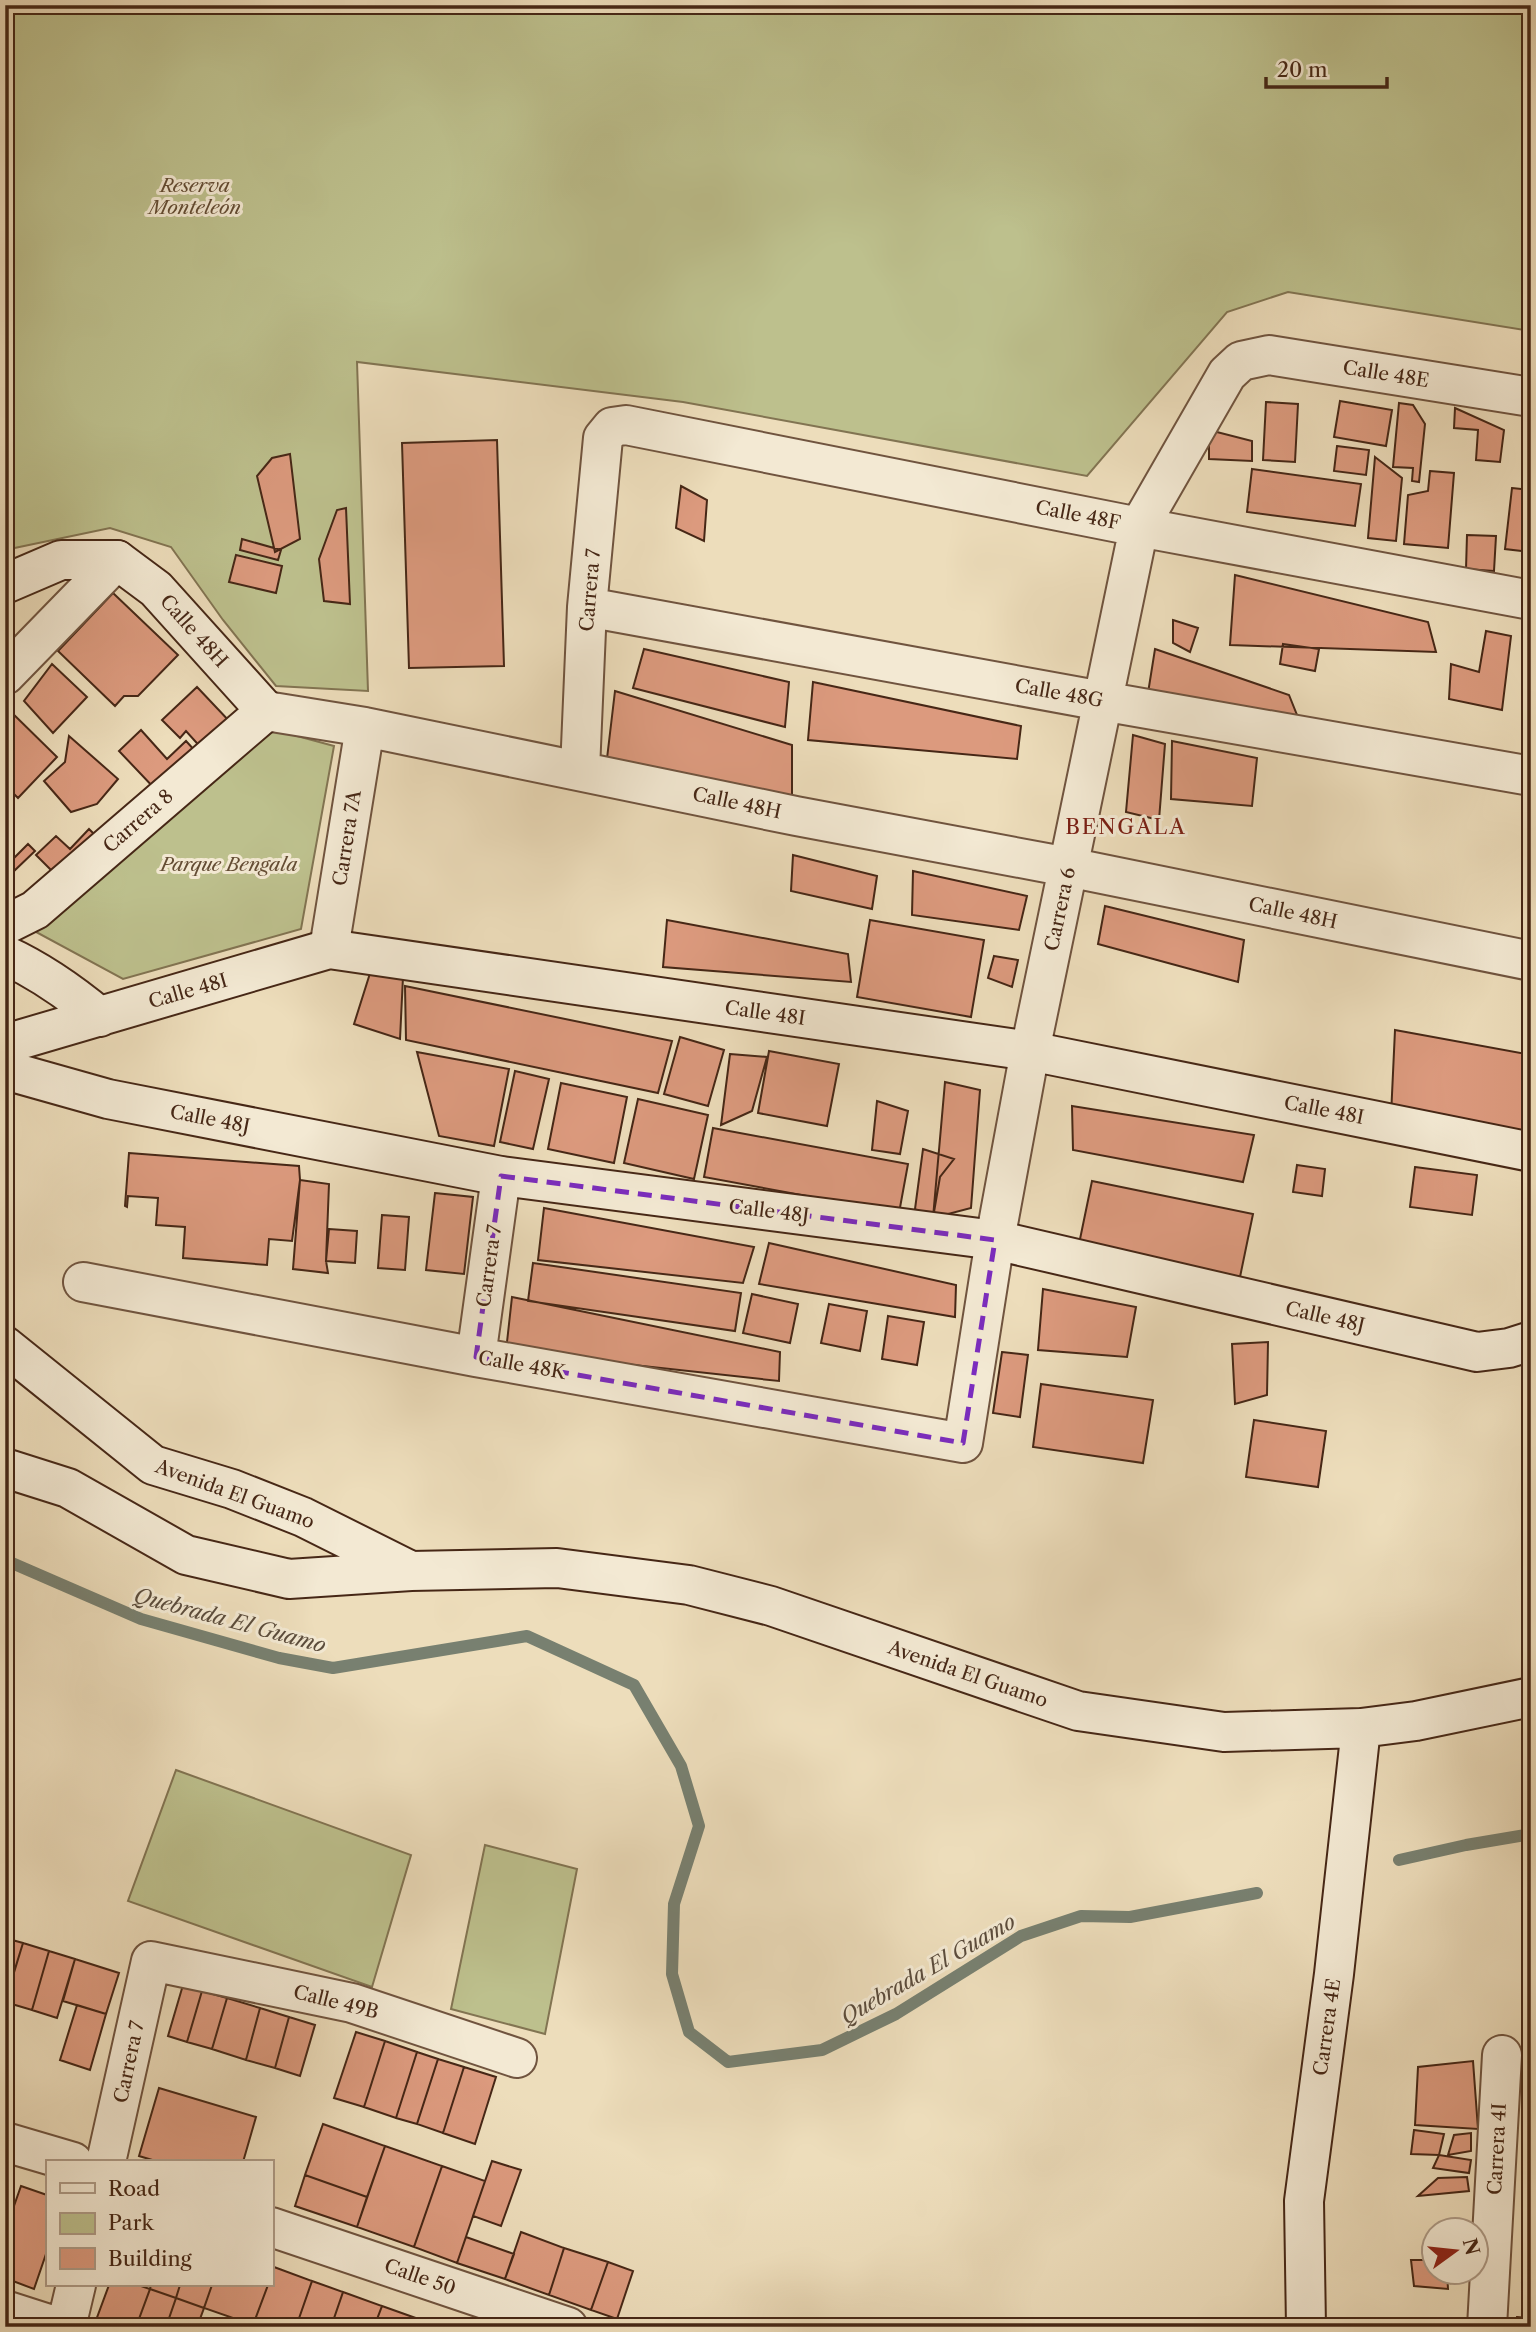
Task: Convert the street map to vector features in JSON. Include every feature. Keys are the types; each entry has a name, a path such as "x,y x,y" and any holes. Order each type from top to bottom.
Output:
{"street":[{"name":"Calle 48E","path":"1241,361 1269,355 1531,397"},
{"name":"Carrera 6","path":"963,1443 995,1240 1030,1051 1139,527 1227,374 1241,361"},
{"name":"Calle 48F","path":"626,425 1139,527 1531,600"},
{"name":"Carrera 7","path":"580,770 587,607 603,438 612,427 626,425"},
{"path":"5,584 61,560 117,560"},
{"path":"5,675 117,560"},
{"name":"Calle 48H","path":"117,560 156,589 266,711 365,727 796,816 1068,867 1531,961"},
{"name":"Calle 48G","path":"587,607 1531,776"},
{"name":"Carrera 8","path":"5,925 35,910 266,711"},
{"name":"Carrera 7A","path":"330,949 365,727"},
{"name":"Calle 48I","path":"5,1044 330,949 1030,1051 1531,1152"},
{"path":"5,955 41,973 72,993 100,1017"},
{"name":"Calle 48J","path":"5,1070 107,1099 501,1176 995,1240 1477,1352 1509,1348 1531,1341"},
{"name":"Carrera 7","path":"476,1357 501,1176"},
{"name":"Calle 48K","path":"83,1282 476,1357 963,1443"},
{"name":"Avenida El Guamo","path":"5,1346 153,1465 232,1489 303,1517 411,1571"},
{"name":"Avenida El Guamo","path":"5,1468 68,1488 186,1555 289,1579 411,1571 557,1567 689,1585 771,1606 1078,1712 1224,1732 1361,1728 1416,1721 1531,1697"},
{"name":"Carrera 4E","path":"1306,2327 1304,2201 1334,1974 1361,1728"},
{"name":"Carrera 7","path":"107,2160 151,1961"},
{"name":"Calle 49B","path":"151,1961 352,2003 517,2058"},
{"name":"Carrera 4I","path":"1488,2327 1502,2055"},
{"path":"5,2142 66,2160"},
{"name":"Calle 50","path":"273,2228 568,2327"},
{"path":"66,2327 76,2286"},
{"path":"5,2310 58,2327"}],"highlighted area":[{"path":"501,1176 995,1240 963,1443 476,1357"}],"green space":[{"name":"Reserva Monteleón","path":"19,5 1531,5 1531,331 1288,292 1227,312 1087,476 683,402 357,362 368,691 276,686 223,620 171,547 110,528 5,550 5,15 10,17"},
{"name":"Parque Bengala","path":"264,727 334,746 301,929 123,979 25,926"},
{"path":"176,1770 411,1855 372,1987 128,1901"},
{"path":"485,1845 577,1869 545,2034 451,2009"}],"building":[{"path":"1340,401 1392,410 1386,446 1334,437"},
{"path":"1266,402 1298,404 1295,462 1263,460"},
{"path":"1399,403 1413,405 1425,424 1419,482 1412,481 1413,468 1393,467"},
{"path":"1455,408 1504,430 1500,462 1476,460 1478,430 1454,428"},
{"path":"1209,430 1252,441 1252,461 1209,459"},
{"path":"497,440 504,666 409,668 402,443"},
{"path":"1337,446 1369,450 1366,475 1334,471"},
{"path":"290,454 300,539 275,552 257,476 272,458"},
{"path":"1375,457 1402,478 1396,541 1368,538"},
{"path":"1252,469 1361,484 1355,526 1247,512"},
{"path":"1430,471 1454,473 1448,548 1404,544 1408,495 1428,491"},
{"path":"681,486 707,500 704,541 676,528"},
{"path":"1512,488 1531,490 1531,552 1505,549"},
{"path":"346,508 350,604 324,601 319,559 337,510"},
{"path":"1467,535 1496,536 1494,571 1466,569"},
{"path":"242,539 281,550 278,560 240,550"},
{"path":"236,555 282,566 276,593 229,582"},
{"path":"1235,575 1428,622 1436,652 1230,645"},
{"path":"113,593 178,655 138,696 124,696 115,706 58,651"},
{"path":"1173,620 1198,628 1190,652 1173,643"},
{"path":"1486,631 1511,636 1502,710 1449,699 1451,664 1479,672"},
{"path":"1283,644 1319,649 1315,671 1280,664"},
{"path":"644,649 789,682 785,727 633,688"},
{"path":"1155,649 1289,695 1299,720 1148,693"},
{"path":"52,664 87,697 53,733 24,701"},
{"path":"813,682 1021,726 1017,759 808,740"},
{"path":"197,687 232,724 204,751 186,731 180,738 162,720"},
{"path":"615,691 792,745 792,812 606,767"},
{"path":"5,706 57,757 18,798 5,785"},
{"path":"141,730 167,759 186,741 197,753 157,791 119,751"},
{"path":"1133,735 1165,744 1159,820 1126,812"},
{"path":"69,736 118,779 97,804 71,812 44,781 65,762"},
{"path":"1172,741 1257,758 1252,806 1171,799"},
{"path":"89,829 99,839 60,879 36,855 56,836 70,849"},
{"path":"28,844 35,851 13,872 5,864 5,855 11,861"},
{"path":"793,855 877,876 872,909 791,891"},
{"path":"913,871 1027,896 1019,930 912,915"},
{"path":"1105,906 1244,940 1238,982 1098,944"},
{"path":"667,920 848,954 851,982 663,967"},
{"path":"870,920 984,940 971,1017 857,997"},
{"path":"994,956 1018,960 1012,987 988,978"},
{"path":"372,967 403,977 400,1039 354,1024"},
{"path":"405,986 672,1041 658,1093 406,1040"},
{"path":"1395,1030 1531,1055 1531,1138 1391,1116"},
{"path":"680,1037 724,1050 708,1106 664,1094"},
{"path":"769,1051 839,1064 827,1126 758,1113"},
{"path":"417,1052 509,1069 494,1146 439,1136"},
{"path":"730,1054 767,1057 752,1111 721,1125"},
{"path":"515,1071 549,1079 533,1149 500,1142"},
{"path":"945,1082 980,1090 971,1208 933,1218"},
{"path":"561,1083 627,1097 614,1163 548,1149"},
{"path":"638,1099 708,1115 694,1179 624,1163"},
{"path":"877,1101 908,1111 900,1154 872,1150"},
{"path":"1072,1106 1254,1135 1243,1182 1073,1150"},
{"path":"713,1128 908,1164 899,1213 704,1177"},
{"path":"923,1149 954,1159 940,1177 933,1218 915,1209"},
{"path":"129,1153 299,1166 300,1180 292,1241 269,1239 267,1265 183,1258 185,1227 156,1225 158,1198 128,1196 127,1207 125,1206"},
{"path":"1297,1165 1325,1169 1322,1196 1293,1192"},
{"path":"1415,1167 1477,1175 1472,1215 1410,1207"},
{"path":"300,1180 329,1184 326,1261 328,1273 293,1269"},
{"path":"1092,1181 1253,1214 1240,1277 1079,1244"},
{"path":"435,1193 473,1197 464,1274 426,1270"},
{"path":"544,1208 754,1247 743,1283 538,1260"},
{"path":"382,1215 409,1217 405,1270 378,1268"},
{"path":"329,1229 357,1231 355,1263 326,1261"},
{"path":"769,1243 956,1285 955,1317 759,1284"},
{"path":"533,1263 741,1293 735,1331 528,1301"},
{"path":"1043,1289 1136,1307 1127,1357 1038,1350"},
{"path":"752,1294 798,1304 790,1343 743,1333"},
{"path":"512,1297 780,1352 779,1381 506,1351"},
{"path":"829,1304 867,1311 860,1351 821,1343"},
{"path":"888,1316 924,1322 917,1365 882,1359"},
{"path":"1268,1342 1267,1395 1235,1404 1232,1344"},
{"path":"1002,1352 1028,1355 1020,1417 993,1413"},
{"path":"1041,1384 1153,1400 1143,1463 1033,1447"},
{"path":"1254,1420 1326,1431 1318,1487 1246,1477"},
{"path":"5,1938 23,1943 5,2001"},
{"path":"23,1943 49,1951 32,2010 5,2002"},
{"path":"49,1951 75,1959 57,2018 32,2010"},
{"path":"75,1959 119,1973 106,2014 63,2001"},
{"path":"183,1985 202,1991 187,2042 168,2036"},
{"path":"202,1991 227,1998 212,2049 187,2042"},
{"path":"227,1998 260,2008 246,2060 212,2049"},
{"path":"77,2005 106,2014 90,2070 60,2060"},
{"path":"260,2008 289,2017 275,2068 246,2060"},
{"path":"289,2017 315,2025 300,2076 275,2068"},
{"path":"356,2032 385,2041 364,2107 334,2098"},
{"path":"385,2041 417,2052 396,2118 364,2107"},
{"path":"417,2052 438,2059 417,2124 396,2118"},
{"path":"438,2059 464,2067 443,2133 417,2124"},
{"path":"1473,2061 1478,2129 1415,2125 1418,2067"},
{"path":"464,2067 496,2077 475,2144 443,2133"},
{"path":"1530,2069 1531,2108 1527,2107"},
{"path":"159,2088 256,2117 244,2160 152,2160 139,2156"},
{"path":"323,2124 385,2146 367,2197 305,2175"},
{"path":"1528,2127 1531,2127 1531,2184 1524,2184"},
{"path":"1414,2130 1444,2134 1439,2155 1411,2154"},
{"path":"1471,2133 1471,2151 1448,2155 1454,2135"},
{"path":"385,2146 442,2166 414,2247 357,2227"},
{"path":"1439,2155 1471,2160 1469,2173 1433,2168"},
{"path":"492,2161 521,2170 501,2226 473,2216"},
{"path":"442,2166 485,2181 457,2263 414,2247"},
{"path":"305,2175 367,2197 357,2227 295,2206"},
{"path":"1467,2177 1469,2191 1418,2196 1438,2178"},
{"path":"21,2186 46,2195 46,2254 34,2289 5,2278 5,2219 9,2220"},
{"path":"521,2232 564,2248 549,2295 505,2279"},
{"path":"466,2237 514,2254 505,2279 457,2263"},
{"path":"564,2248 608,2262 591,2310 549,2295"},
{"path":"1411,2260 1420,2260 1420,2286 1448,2286 1448,2289 1414,2286"},
{"path":"608,2262 633,2271 617,2319 591,2310"},
{"path":"274,2267 312,2281 296,2327 253,2325 268,2286 273,2286"},
{"path":"312,2281 343,2292 331,2327 296,2327"},
{"path":"1531,2282 1531,2312 1524,2313 1522,2283"},
{"path":"109,2286 141,2286 150,2289 136,2327 105,2327 95,2323"},
{"path":"151,2286 180,2286 176,2298 150,2289"},
{"path":"180,2286 212,2286 204,2308 176,2298"},
{"path":"212,2286 268,2286 253,2325 204,2308"},
{"path":"150,2289 176,2298 166,2327 136,2327"},
{"path":"343,2292 382,2306 374,2327 331,2327"},
{"path":"176,2298 204,2308 197,2327 166,2327"},
{"path":"382,2306 441,2327 374,2327"},
{"path":"1517,2317 1531,2318 1531,2327 1516,2327"}],"waterway":[{"name":"Quebrada El Guamo","path":"5,1560 141,1619 279,1658 333,1668 527,1636 634,1685 681,1766 699,1826 674,1904 672,1974 689,2032 728,2062 822,2050 896,2014 1021,1936 1081,1916 1130,1917 1257,1893"},
{"name":"Quebrada El Guamo","path":"1399,1860 1531,1834"}],"district":[{"name":"BENGALA","path":"1126,826"}]}
